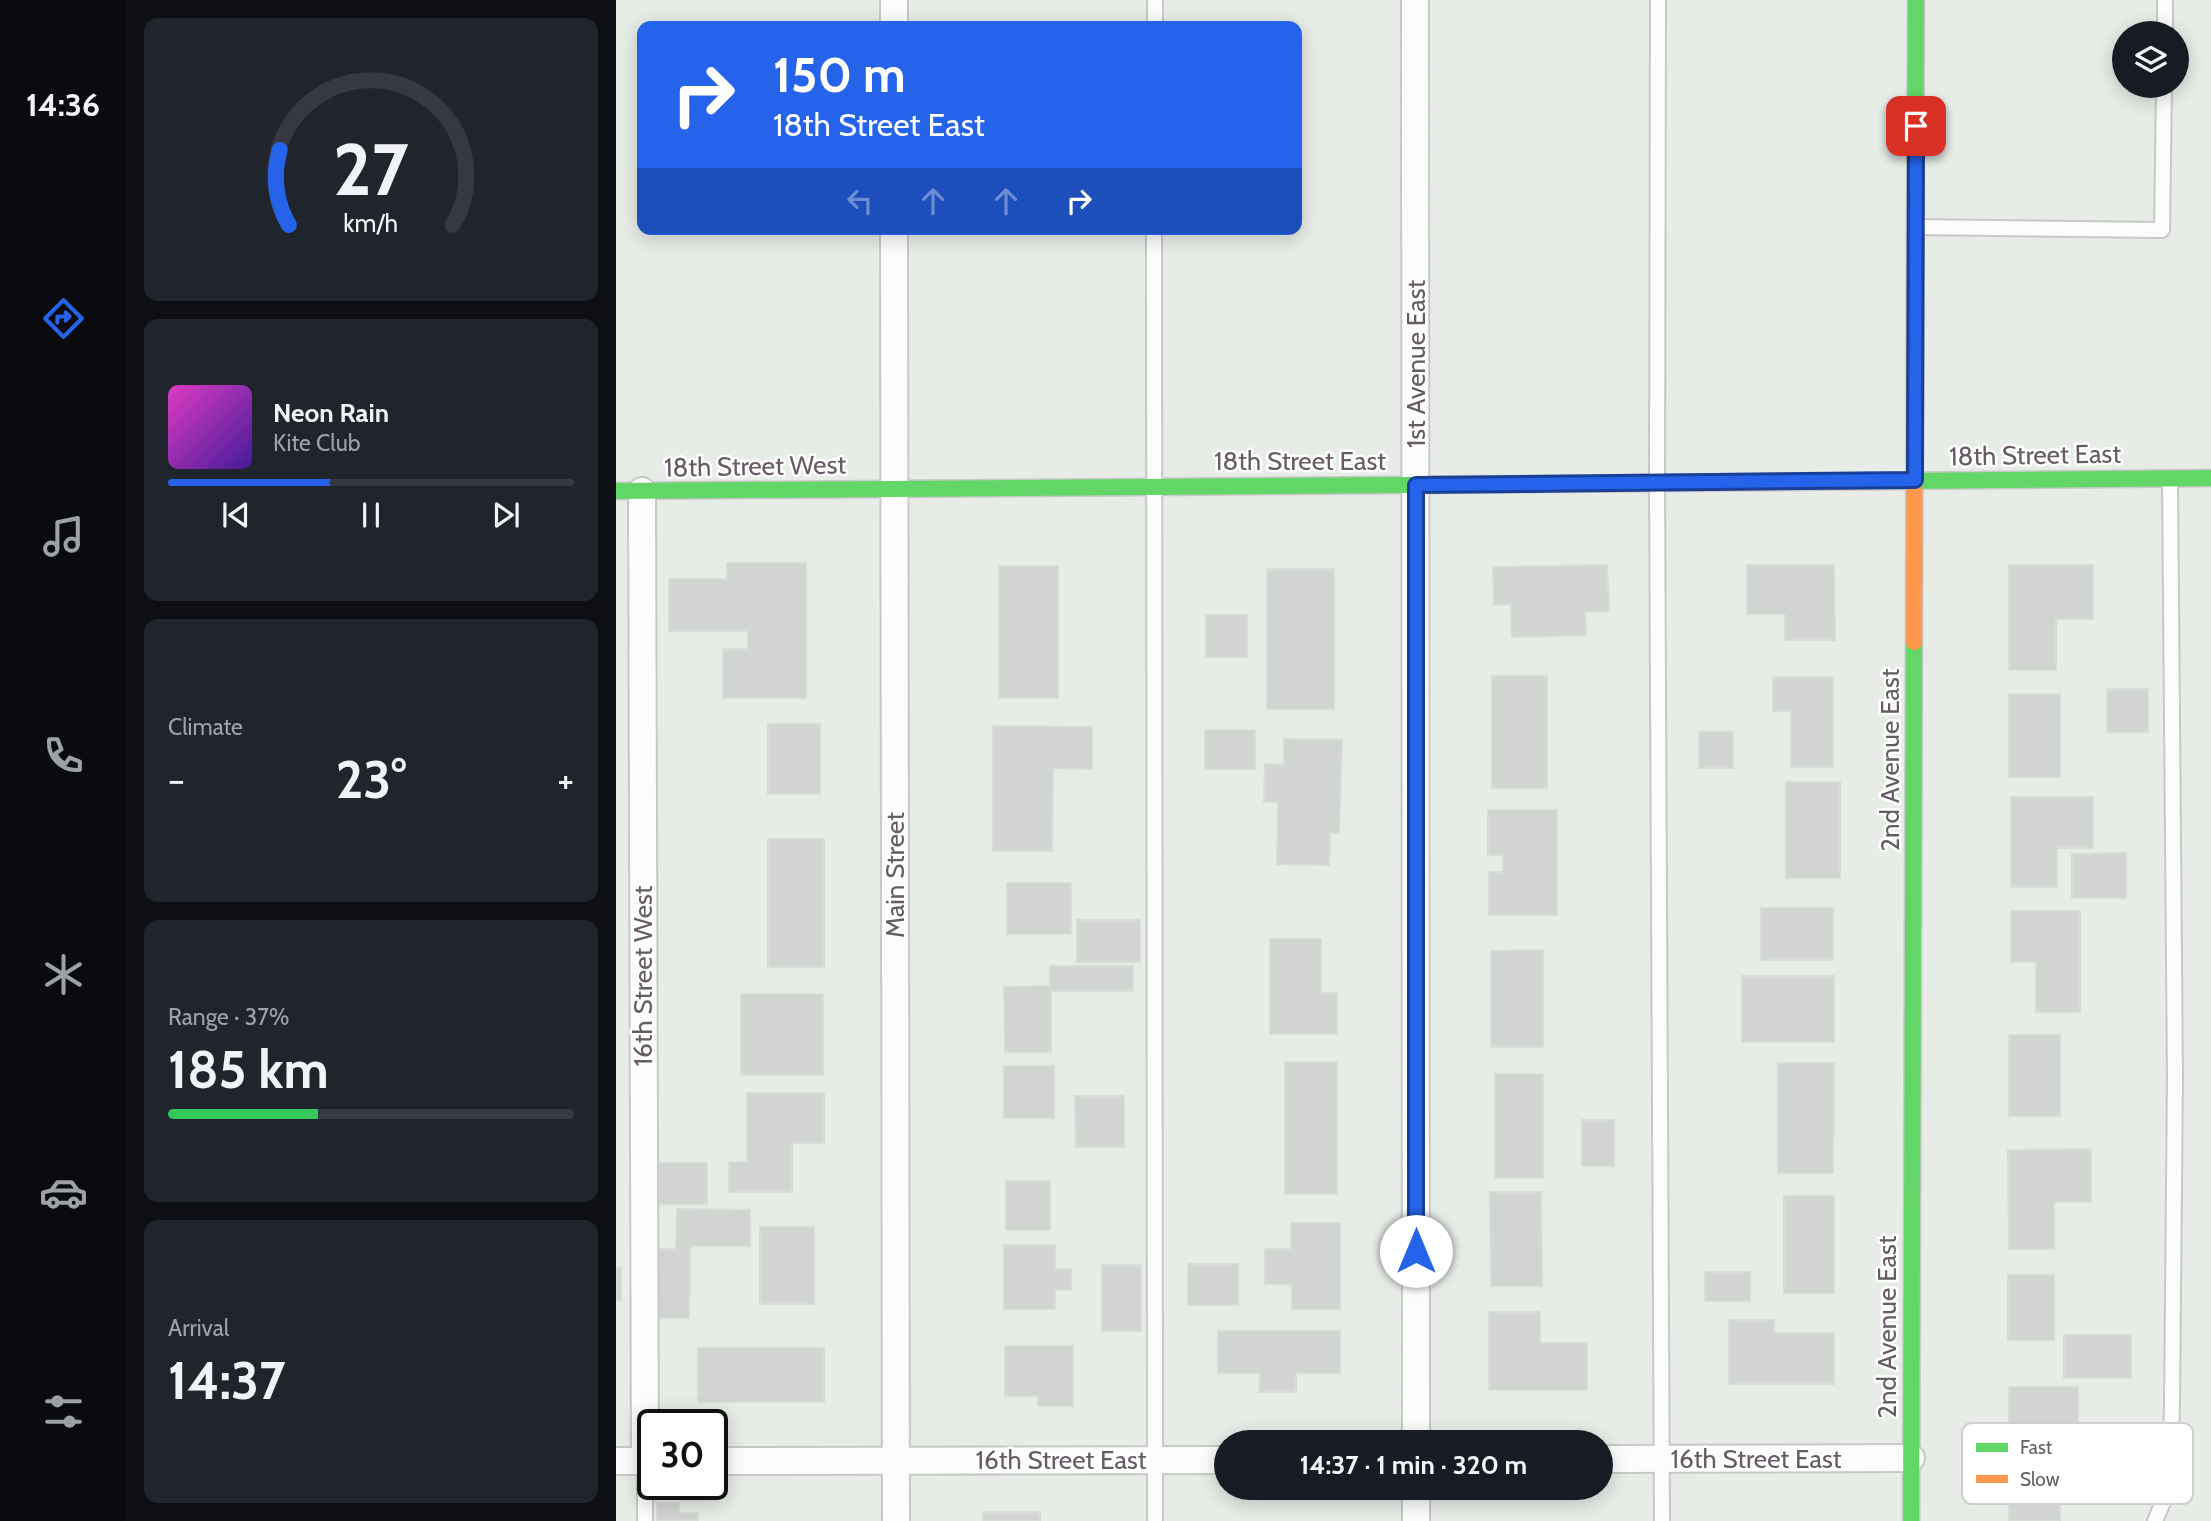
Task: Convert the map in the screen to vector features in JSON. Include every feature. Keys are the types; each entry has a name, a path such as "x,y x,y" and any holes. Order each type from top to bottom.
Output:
{"street":[{"path":"894,0 894,21"},
{"name":"1st Avenue East","path":"1415,0 1416,1430"},
{"name":"2nd Avenue East","path":"1911,1521 1916,0"},
{"name":"Main Street","path":"894,235 896,1521"},
{"name":"18th Street East","path":"894,489 2211,478"},
{"name":"18th Street West","path":"629,491 894,489"},
{"name":"16th Street West","path":"629,491 648,1409"},
{"name":"16th Street East","path":"1613,1459 1911,1458"},
{"name":"16th Street East","path":"896,1461 1214,1460"},
{"path":"616,1461 637,1461"},
{"path":"728,1461 896,1461"},
{"path":"1416,1500 1416,1521"}],"lane":[{"path":"1154,0 1154,21"},
{"path":"1658,0 1657,483 1662,1521"},
{"path":"2165,0 2165,21"},
{"path":"1916,227 2162,230 2164,98"},
{"path":"1154,235 1156,1521"},
{"path":"2171,478 2175,1077 2171,1423"},
{"path":"645,1521 646,1500"},
{"path":"2155,1521 2162,1504"}],"building":[{"path":"727,563 806,563 806,698 723,698 723,649 748,649 748,631 669,631 669,579 727,579"},
{"path":"1607,565 1609,611 1585,612 1586,635 1512,637 1511,604 1494,605 1493,567"},
{"path":"1747,565 1834,565 1835,640 1785,640 1785,614 1747,614"},
{"path":"2009,565 2093,565 2093,619 2056,619 2056,670 2009,670"},
{"path":"999,566 1058,566 1058,698 999,698"},
{"path":"1267,569 1334,569 1334,709 1267,709"},
{"path":"1206,615 1247,615 1247,657 1206,657"},
{"path":"1492,676 1547,676 1547,788 1492,788"},
{"path":"1773,677 1833,677 1833,767 1791,767 1791,711 1773,711"},
{"path":"2107,689 2148,689 2148,732 2107,732"},
{"path":"2009,694 2060,694 2060,777 2009,777"},
{"path":"768,724 820,724 820,794 768,794"},
{"path":"993,726 1092,727 1092,769 1053,768 1052,851 993,851"},
{"path":"1205,730 1255,730 1255,769 1205,769"},
{"path":"1699,732 1733,732 1733,768 1699,768"},
{"path":"1284,739 1342,740 1339,833 1330,833 1329,865 1277,864 1278,802 1264,802 1265,764 1284,765"},
{"path":"1786,782 1840,782 1840,878 1786,878"},
{"path":"2011,797 2093,797 2093,848 2057,848 2057,887 2011,887"},
{"path":"1488,810 1557,810 1557,915 1489,915 1489,872 1503,872 1503,855 1488,855"},
{"path":"768,839 824,839 824,967 768,967"},
{"path":"2126,853 2126,898 2072,898 2072,854"},
{"path":"1007,883 1071,883 1071,934 1007,934"},
{"path":"1761,908 1833,908 1833,960 1761,960"},
{"path":"2011,911 2080,911 2080,1012 2036,1012 2036,962 2011,962"},
{"path":"1077,920 1140,920 1140,962 1077,962"},
{"path":"1270,939 1321,939 1321,993 1337,993 1337,1034 1270,1034"},
{"path":"1543,950 1543,1047 1491,1047 1491,951"},
{"path":"1050,966 1133,966 1133,991 1051,991 1051,1052 1005,1052 1004,987 1050,986"},
{"path":"1742,976 1834,976 1834,1042 1742,1042"},
{"path":"741,994 823,994 823,1075 741,1075"},
{"path":"2009,1035 2060,1035 2060,1116 2009,1116"},
{"path":"1285,1062 1337,1062 1337,1194 1285,1194"},
{"path":"1778,1063 1834,1063 1833,1173 1778,1173"},
{"path":"1004,1066 1054,1066 1054,1118 1004,1118"},
{"path":"1495,1074 1543,1074 1543,1178 1495,1178"},
{"path":"747,1093 824,1093 824,1143 792,1143 792,1192 729,1192 729,1162 747,1162"},
{"path":"1075,1096 1124,1096 1124,1147 1076,1147"},
{"path":"1582,1120 1614,1120 1614,1166 1582,1166"},
{"path":"2091,1149 2091,1202 2054,1202 2054,1249 2009,1249 2008,1150"},
{"path":"659,1163 707,1163 707,1204 659,1204"},
{"path":"1006,1181 1050,1181 1050,1230 1006,1230"},
{"path":"1490,1192 1541,1192 1542,1286 1491,1286"},
{"path":"1784,1196 1834,1196 1834,1293 1784,1293"},
{"path":"677,1209 750,1210 750,1246 690,1246 689,1318 657,1318 657,1249 676,1249"},
{"path":"1291,1223 1340,1223 1340,1309 1292,1309 1292,1284 1265,1284 1265,1249 1291,1249"},
{"path":"760,1227 814,1227 814,1304 760,1304"},
{"path":"1004,1245 1055,1245 1055,1269 1071,1269 1071,1290 1055,1290 1055,1309 1004,1309"},
{"path":"1188,1264 1238,1264 1238,1305 1188,1305"},
{"path":"1102,1265 1141,1265 1141,1331 1102,1331"},
{"path":"616,1268 621,1268 621,1300 616,1300"},
{"path":"1705,1272 1750,1272 1750,1301 1705,1301"},
{"path":"2008,1275 2054,1275 2054,1340 2008,1340"},
{"path":"1489,1312 1540,1312 1540,1343 1587,1343 1587,1390 1489,1390"},
{"path":"1729,1320 1774,1320 1774,1333 1834,1333 1834,1384 1729,1384"},
{"path":"1218,1331 1340,1331 1340,1373 1296,1373 1296,1392 1259,1392 1260,1373 1218,1373"},
{"path":"2064,1335 2131,1335 2131,1378 2064,1378"},
{"path":"1005,1346 1073,1346 1073,1406 1038,1406 1038,1396 1005,1396"},
{"path":"698,1348 824,1348 824,1402 698,1402"},
{"path":"2009,1387 2078,1387 2078,1423 2009,1423"},
{"path":"657,1503 679,1503 679,1513 698,1513 698,1521 657,1521"},
{"path":"2009,1504 2060,1504 2060,1521 2009,1521"},
{"path":"983,1512 1040,1512 1040,1521 983,1521"}],"traffic: fast":[{"path":"1915,209 1916,0"},
{"path":"1893,481 2211,478"},
{"path":"616,491 1530,484"},
{"path":"1911,1521 1914,642"}],"traffic: slow":[{"path":"1914,642 1915,209"},
{"path":"1530,484 1893,481"}],"route":[{"path":"1416,1251 1416,485 1915,480 1916,126"}]}
